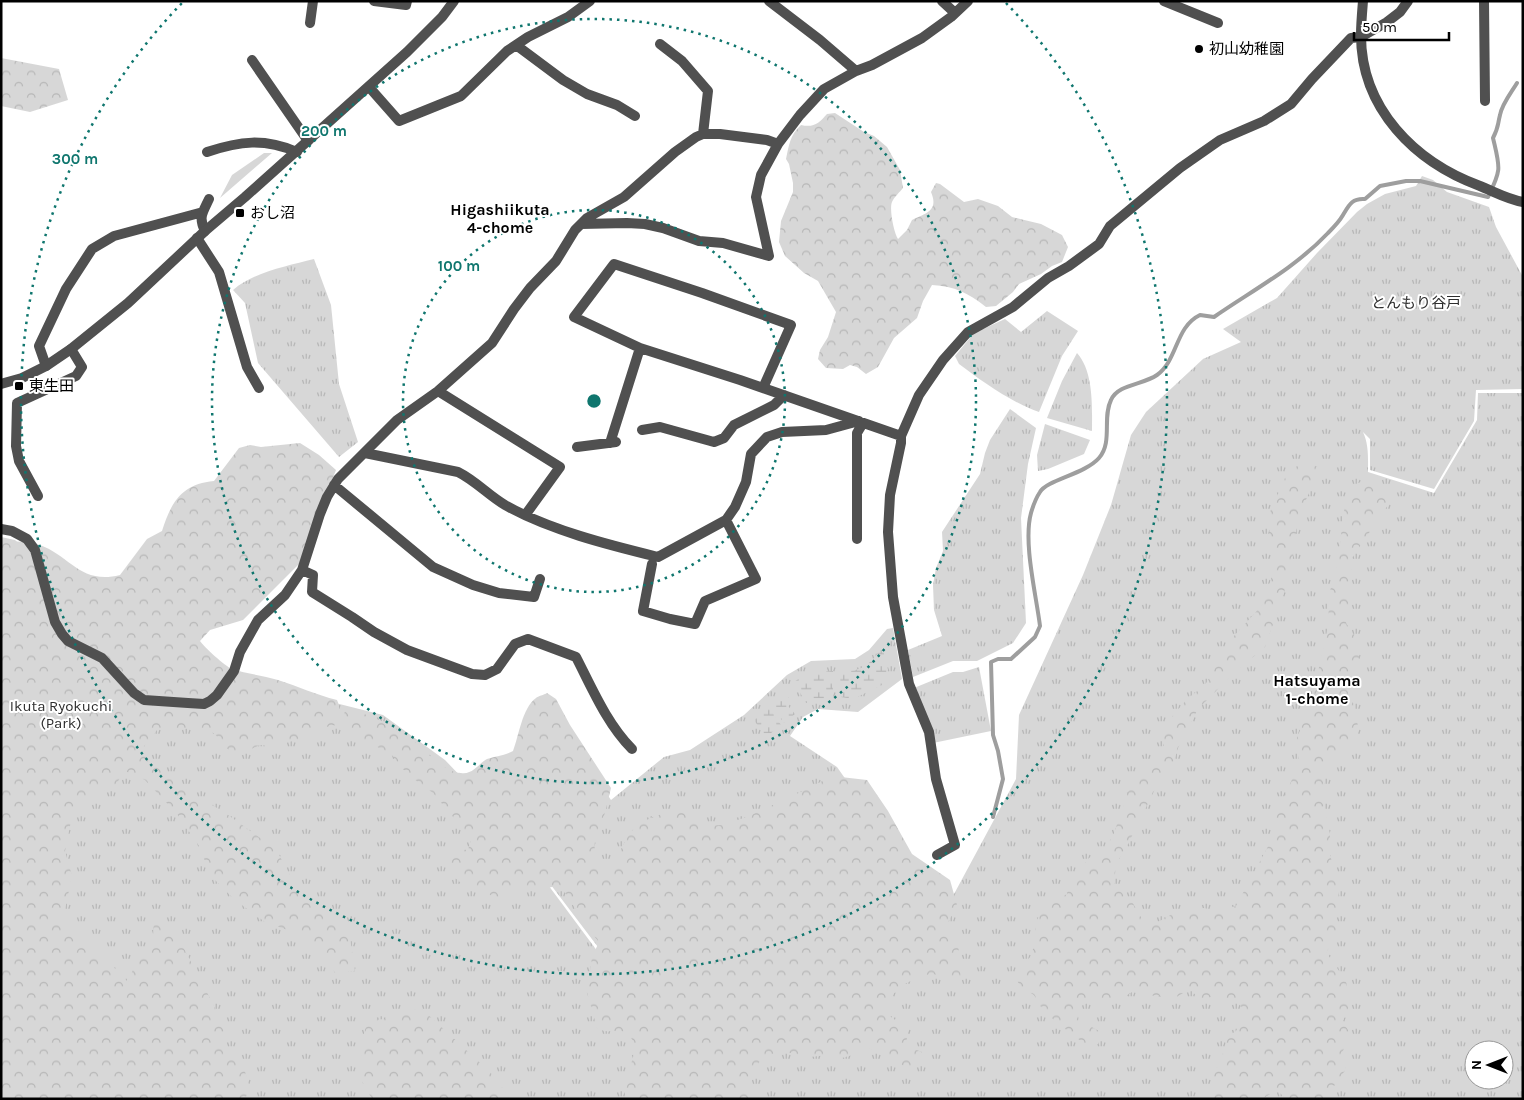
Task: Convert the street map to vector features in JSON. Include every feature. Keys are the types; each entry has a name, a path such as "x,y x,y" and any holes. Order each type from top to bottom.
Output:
{"street":[{"path":"310,23 313,1"},
{"path":"374,1 406,5 407,1"},
{"path":"1,384 22,378 46,366 71,350 128,304 197,238 297,152 422,39 454,1"},
{"path":"369,87 399,121 461,96 507,51 590,1"},
{"path":"769,1 820,40 856,71"},
{"path":"942,1 956,13"},
{"path":"581,224 645,224 663,228 699,241 723,243 769,256 756,197 761,175 778,144 800,115 824,89 922,38 956,13 968,1"},
{"path":"1164,1 1218,23"},
{"path":"1363,1 1361,37 1368,79 1377,102 1394,128 1434,164 1461,179 1496,194 1523,202"},
{"path":"937,855 955,845 936,779 929,732 909,684 893,597 888,532 890,495 901,436 920,395 943,360 968,332 1013,307 1048,278 1069,266 1099,244 1110,226 1180,168 1220,140 1264,121 1291,104 1351,38 1361,37 1394,17 1408,1"},
{"path":"1484,1 1485,101"},
{"path":"660,44 682,61 708,91 703,134"},
{"path":"516,45 563,80 587,94 617,104 636,116"},
{"path":"252,60 308,141"},
{"path":"1,529 12,531 27,539 35,550 55,622 68,641 102,658 134,694 144,700 204,704 210,702 234,671 240,652 258,620 285,595 302,570 320,514 334,484 379,436 397,420 438,391 492,343 514,309 530,288 556,261 575,230 587,218 624,196 675,152 703,134 749,137 778,144"},
{"path":"207,152 259,141 284,146 297,152"},
{"path":"205,231 201,218 209,199"},
{"path":"46,366 39,346 66,290 92,249 114,236 203,212"},
{"path":"197,238 219,272 247,367 259,388"},
{"path":"762,388 791,325 614,264 574,317 640,348 901,436"},
{"path":"577,447 613,442 640,348"},
{"path":"38,496 19,461 16,446 17,402 76,376 82,367 71,350"},
{"path":"438,391 562,465 526,514"},
{"path":"642,430 660,428 714,442 724,438 734,425 774,405 784,395"},
{"path":"365,453 458,472 472,478 504,505 544,524 658,557 726,520 736,507 746,482 751,454 767,437 782,432 826,430 861,422"},
{"path":"857,539 857,433 861,422"},
{"path":"334,484 433,567 499,593 534,597 540,579"},
{"path":"652,564 643,611 670,620 695,624 705,602 756,579 726,520"},
{"path":"302,570 313,575 312,592 352,616 374,632 407,650 472,674 485,675 497,669 515,644 528,639 576,657 603,708 623,740 632,749"}],"green space":[{"path":"1,58 59,69 68,100 30,112 1,106"},
{"path":"835,113 864,132 874,136 887,147 900,170 903,188 894,198 891,205 892,221 898,239 907,230 912,220 930,210 933,203 931,192 936,183 964,202 978,199 998,206 1012,217 1041,224 1062,235 1068,247 1062,262 1019,284 1013,292 996,306 986,307 961,291 932,285 923,301 917,318 894,338 878,367 866,374 857,367 850,365 843,369 826,368 818,359 836,312 818,281 804,273 785,256 779,242 781,221 793,192 789,164 786,159 792,136 801,125 813,125 827,114"},
{"path":"264,153 272,153 220,198 232,175"},
{"name":"とんもり谷戸","path":"1422,176 1433,180 1447,192 1489,207 1496,227 1523,277 1523,389 1476,390 1474,421 1434,489 1370,470 1370,439 1363,432 1367,447 1368,472 1434,493 1477,420 1478,393 1523,393 1523,1099 733,1099 749,1034 940,920 1016,779 1019,715 1083,575 1111,505 1131,435 1146,412 1203,359 1241,342 1223,329 1277,298 1357,212 1385,194 1416,186"},
{"path":"314,259 331,305 339,384 358,442 339,457 258,363 245,303 233,290 261,274"},
{"path":"1047,311 1078,331 1062,356 1039,412 1008,398 959,364 955,356 974,333 1005,319 1021,332"},
{"path":"1077,353 1087,370 1091,390 1092,431 1047,418 1062,381"},
{"path":"1010,409 1036,428 1028,464 1021,518 1026,623 1013,643 977,661 953,661 913,677 908,650 942,636 934,610 933,585 936,568 943,551 942,532 980,474 990,440"},
{"path":"1045,424 1090,440 1084,454 1048,469 1038,471 1037,455"},
{"name":"Ikuta Ryokuchi (Park)","path":"300,443 319,455 336,470 299,564 243,620 210,630 200,641 232,669 272,678 337,700 339,712 336,725 321,728 311,736 281,744 260,745 243,755 236,754 226,748 216,735 201,728 157,730 141,750 159,769 186,790 224,812 275,847 288,872 318,910 350,938 355,971 335,973 317,946 293,932 265,922 235,900 211,876 199,846 177,814 145,780 125,771 116,784 74,806 65,851 72,876 63,919 128,982 136,962 152,952 154,920 178,937 224,1025 223,1048 242,1062 250,1088 245,1099 1,1099 1,540 40,545 85,573 95,576 120,575 147,539 162,531 169,511 179,496 194,486 214,481 239,448 250,445 261,447"},
{"path":"1309,463 1320,468 1298,518 1292,564 1265,647 1234,673 1198,709 1178,748 1171,771 1160,779 1116,864 1114,884 1131,900 1142,919 1156,923 1176,912 1193,906 1218,911 1236,906 1272,839 1276,815 1299,764 1297,738 1310,705 1326,638 1329,615 1327,601 1338,564 1343,515 1350,487 1367,479 1382,484 1388,505 1352,558 1351,604 1346,623 1353,634 1361,639 1357,676 1358,689 1352,700 1357,714 1358,733 1345,750 1332,758 1324,777 1325,810 1330,834 1330,855 1339,886 1338,905 1332,916 1341,924 1335,940 1326,952 1346,981 1350,1004 1343,1021 1352,1037 1342,1052 1346,1069 1325,1099 1286,1099 1277,1090 1262,1099 1214,1099 1213,1077 1226,1046 1225,1038 1236,1031 1245,1015 1238,1001 1213,996 1201,1001 1190,989 1173,999 1132,992 1119,1003 1097,997 1076,1009 1079,1020 1099,1031 1098,1044 1086,1045 1055,1021 1041,1007 1034,995 1021,987 1016,979 1020,969 1031,956 1036,939 1035,923 1045,907 1067,894 1073,879 1089,858 1102,851 1113,836 1129,789 1142,771 1154,763 1164,745 1163,736 1171,718 1187,699 1205,685 1217,665 1225,646 1263,604 1278,557 1269,543 1270,512 1285,478 1297,466"},
{"name":"Ikuta Ryokuchi (Park)","path":"1,537 15,540 25,549 38,597 280,689 383,715 445,760 491,808 653,1026 666,1099 1,1099"},
{"path":"893,628 902,679 858,712 818,709 803,717 790,736 837,767 882,831 657,1025 492,807 551,710 611,800 664,757 690,750 744,715 787,675 811,661 855,659 869,650 887,629"},
{"path":"880,650 883,650 888,670 882,677 882,685 853,699 841,697 840,671 853,671 863,667 872,661"},
{"path":"979,667 991,731 933,743 914,688 953,672 963,672"},
{"path":"833,671 833,697 806,703 794,682 807,673"},
{"path":"547,693 556,699 570,725 611,788 605,813 595,837 594,864 612,866 630,832 650,818 671,811 690,814 705,826 721,825 747,817 832,776 867,780 888,811 912,854 950,880 957,905 945,928 958,942 961,980 943,979 932,973 908,982 902,985 893,995 884,1012 908,1029 906,1046 922,1052 912,1066 897,1064 886,1053 866,1047 856,1054 842,1058 828,1055 810,1057 781,1051 761,1058 751,1082 749,1099 626,1099 624,1083 633,1056 633,1042 624,1032 606,1031 597,1028 585,985 592,957 599,942 560,885 544,889 517,890 507,902 499,902 483,889 472,889 459,882 445,863 453,849 468,850 472,837 433,793 407,774 391,754 360,738 347,728 342,719 346,709 380,720 411,739 441,765 454,772 465,773 472,771 487,759 513,751 527,708 536,698"},
{"path":"785,693 789,698 788,706 795,714 784,723 770,704 779,694"},
{"path":"768,706 781,725 766,737 754,720"},
{"path":"422,1009 490,1072 511,1099 372,1099 360,1078 363,1037 368,1020 386,1019 409,1010"}],"waterway":[{"path":"993,817 1003,779 993,735 991,662 998,659 1011,659 1035,637 1040,626 1028,538 1031,513 1040,492 1050,484 1093,464 1099,458 1106,445 1108,407 1114,395 1125,388 1157,375 1164,369 1181,335 1192,320 1200,315 1214,317 1288,268 1330,231 1354,201 1365,199 1380,186 1406,181 1420,181 1488,197 1498,174 1498,162 1493,138 1503,107 1517,83"}],"place":[{"name":"初山幼稚園","path":"1199,49"},
{"name":"おし沼","path":"240,213"},
{"name":"東生田","path":"19,386"}],"district":[{"name":"Higashiikuta 4-chome","path":"500,218"},
{"name":"Hatsuyama 1-chome","path":"1317,689"}]}
